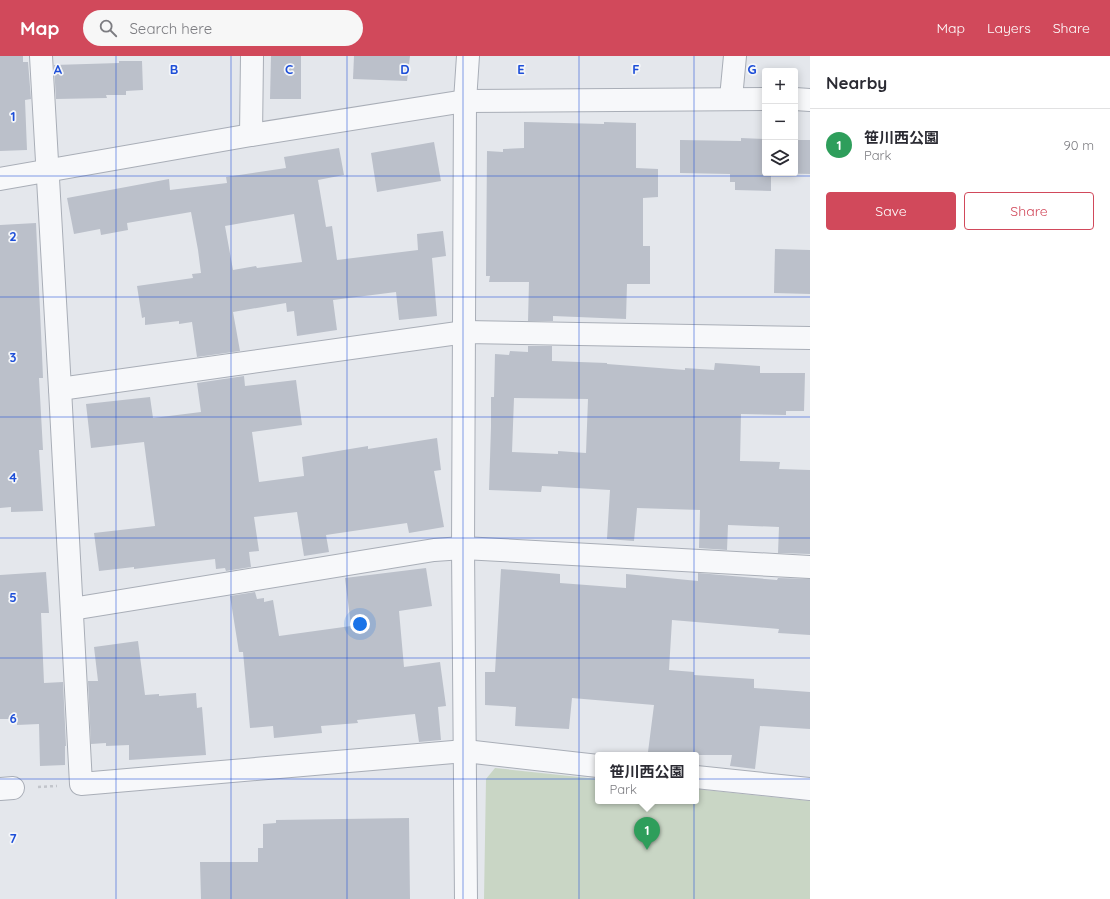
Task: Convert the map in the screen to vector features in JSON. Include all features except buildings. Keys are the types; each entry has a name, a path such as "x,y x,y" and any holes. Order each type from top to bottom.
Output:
{"street":[{"path":"41,56 81,784 465,751 595,766"},
{"path":"251,135 252,56"},
{"path":"466,899 464,548 465,101 468,56"},
{"path":"731,98 735,56"},
{"path":"0,179 251,135 465,101 762,99"},
{"path":"798,99 810,100"},
{"path":"60,388 465,332 810,338"},
{"path":"72,608 434,550 464,548 810,567"},
{"path":"699,777 810,789"}],"path":[{"path":"7,788 81,784"}],"green space":[{"path":"495,768 595,779 595,804 699,804 699,789 810,801 810,899 484,899 486,779"}],"place":[{"name":"笹川西公園","path":"647,850"}]}
